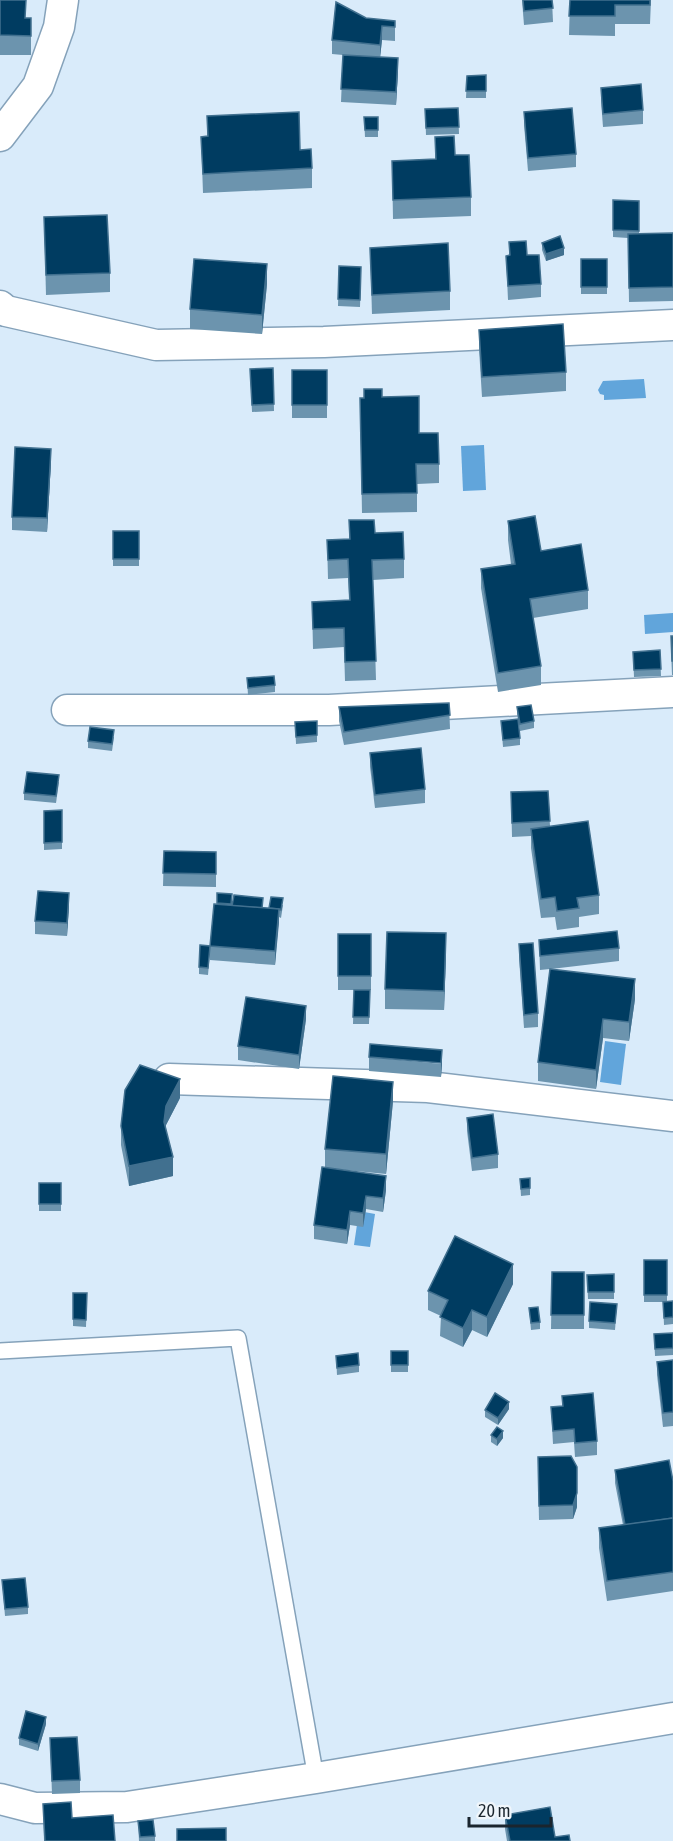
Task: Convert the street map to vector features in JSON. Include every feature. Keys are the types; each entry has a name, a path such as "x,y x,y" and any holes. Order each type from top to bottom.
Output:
{"street":[{"path":"0,136 38,86 59,27 63,0"},
{"path":"0,306 6,311 156,345 324,342 673,325"},
{"path":"67,710 329,710 673,692"},
{"path":"169,1079 428,1087 673,1116"},
{"path":"0,1798 35,1808 127,1807 673,1718"}],"lane":[{"path":"0,1352 238,1338 316,1778"}],"water":[{"path":"644,379 646,398 604,400 604,395 598,390 603,381"},
{"path":"484,445 486,490 463,491 461,446"},
{"path":"673,613 673,632 645,634 644,615"},
{"path":"605,1041 626,1044 621,1085 600,1082"},
{"path":"359,1211 375,1214 370,1247 354,1245"}],"building":[{"path":"0,0 26,0 25,18 31,18 31,36 0,35"},
{"path":"523,0 552,0 553,8 524,11"},
{"path":"570,0 650,0 650,5 615,5 615,16 569,16"},
{"path":"336,2 366,18 395,21 395,27 382,26 380,45 332,40"},
{"path":"343,55 398,58 396,92 341,89"},
{"path":"486,75 486,91 466,91 467,76"},
{"path":"641,84 643,110 603,114 601,88"},
{"path":"458,108 459,127 426,128 425,109"},
{"path":"572,108 576,154 528,158 524,112"},
{"path":"299,112 300,150 311,149 312,168 203,174 201,137 208,136 207,116"},
{"path":"364,117 378,117 378,130 365,130"},
{"path":"454,136 455,155 469,155 471,197 393,200 392,161 436,159 435,137"},
{"path":"613,200 639,201 639,231 613,230"},
{"path":"107,215 110,273 46,275 44,217"},
{"path":"673,233 673,287 629,288 628,234"},
{"path":"560,236 564,248 546,254 542,243"},
{"path":"526,241 527,255 539,255 541,284 508,286 506,256 510,255 509,242"},
{"path":"448,243 450,291 372,295 370,248"},
{"path":"194,259 267,264 262,315 190,309"},
{"path":"581,259 607,259 607,287 581,287"},
{"path":"339,266 361,267 360,300 338,299"},
{"path":"563,324 566,372 482,377 479,330"},
{"path":"273,368 274,404 252,405 250,369"},
{"path":"292,370 327,370 327,405 292,405"},
{"path":"364,389 382,389 382,397 419,396 419,433 438,433 439,464 416,464 417,493 362,494 360,398 364,398"},
{"path":"15,447 51,449 47,518 12,517"},
{"path":"535,516 541,551 581,544 588,590 530,599 541,666 498,673 481,569 515,564 508,521"},
{"path":"349,520 374,520 375,533 403,532 404,559 372,560 376,661 345,662 344,628 313,629 312,602 350,600 348,559 328,560 327,540 350,539"},
{"path":"113,531 139,531 139,559 113,559"},
{"path":"671,636 673,636 673,661 672,661"},
{"path":"660,650 661,669 634,670 633,652"},
{"path":"274,676 275,685 248,688 247,678"},
{"path":"449,703 450,715 344,732 339,707"},
{"path":"531,705 534,721 520,724 517,707"},
{"path":"518,719 520,738 503,740 501,721"},
{"path":"317,721 317,735 296,737 295,722"},
{"path":"90,727 114,730 112,744 88,741"},
{"path":"421,748 425,789 375,795 370,753"},
{"path":"27,772 59,775 56,796 24,793"},
{"path":"548,791 550,821 512,823 511,792"},
{"path":"62,810 62,842 44,843 44,811"},
{"path":"588,821 599,895 577,898 579,908 557,911 555,897 541,899 531,829"},
{"path":"164,851 216,852 216,874 163,873"},
{"path":"38,891 69,893 67,923 35,921"},
{"path":"217,893 232,894 231,904 217,903"},
{"path":"234,895 263,898 262,908 232,906"},
{"path":"271,897 283,898 281,910 269,908"},
{"path":"214,904 279,909 275,951 210,946"},
{"path":"617,931 619,948 540,956 539,940"},
{"path":"387,932 446,933 444,991 385,989"},
{"path":"338,934 371,934 371,976 338,976"},
{"path":"533,943 538,1013 524,1015 519,944"},
{"path":"200,945 210,946 208,968 199,967"},
{"path":"550,969 635,979 629,1022 603,1019 596,1070 538,1062"},
{"path":"354,990 370,990 369,1017 353,1017"},
{"path":"246,997 306,1006 299,1055 238,1046"},
{"path":"370,1044 442,1050 441,1063 369,1057"},
{"path":"140,1065 180,1079 166,1106 164,1122 173,1157 129,1166 121,1126 125,1090"},
{"path":"333,1076 393,1082 386,1154 325,1149"},
{"path":"493,1114 498,1154 472,1158 467,1118"},
{"path":"322,1167 386,1176 383,1198 366,1196 363,1213 350,1211 347,1230 314,1225"},
{"path":"530,1178 530,1188 521,1189 520,1179"},
{"path":"39,1183 61,1183 61,1204 39,1204"},
{"path":"455,1236 513,1264 487,1317 472,1310 463,1328 440,1317 448,1300 428,1291"},
{"path":"644,1260 667,1260 667,1295 644,1295"},
{"path":"552,1272 584,1272 584,1315 551,1315"},
{"path":"614,1274 614,1292 588,1292 587,1275"},
{"path":"73,1293 87,1293 86,1320 73,1319"},
{"path":"673,1301 673,1317 664,1318 663,1302"},
{"path":"590,1302 617,1304 615,1323 589,1321"},
{"path":"538,1307 540,1322 531,1323 529,1308"},
{"path":"673,1333 673,1348 655,1349 654,1334"},
{"path":"391,1351 408,1351 408,1365 391,1365"},
{"path":"358,1353 359,1365 337,1368 336,1356"},
{"path":"673,1360 673,1412 663,1413 657,1362"},
{"path":"495,1393 509,1402 498,1418 485,1410"},
{"path":"593,1393 597,1441 575,1443 574,1429 553,1431 551,1407 563,1406 562,1396"},
{"path":"497,1427 503,1431 497,1439 491,1435"},
{"path":"571,1456 577,1467 577,1493 573,1505 539,1506 538,1457"},
{"path":"669,1460 673,1481 673,1518 625,1525 615,1470"},
{"path":"673,1518 673,1572 607,1581 599,1528"},
{"path":"25,1578 28,1607 5,1609 2,1580"},
{"path":"26,1711 46,1717 38,1744 19,1738"},
{"path":"77,1737 80,1780 52,1781 50,1738"},
{"path":"71,1802 72,1818 113,1815 115,1841 45,1841 43,1804"},
{"path":"550,1807 555,1837 569,1835 570,1841 510,1841 505,1815"},
{"path":"153,1820 155,1836 140,1837 138,1821"},
{"path":"226,1828 226,1841 177,1841 177,1829"}]}
